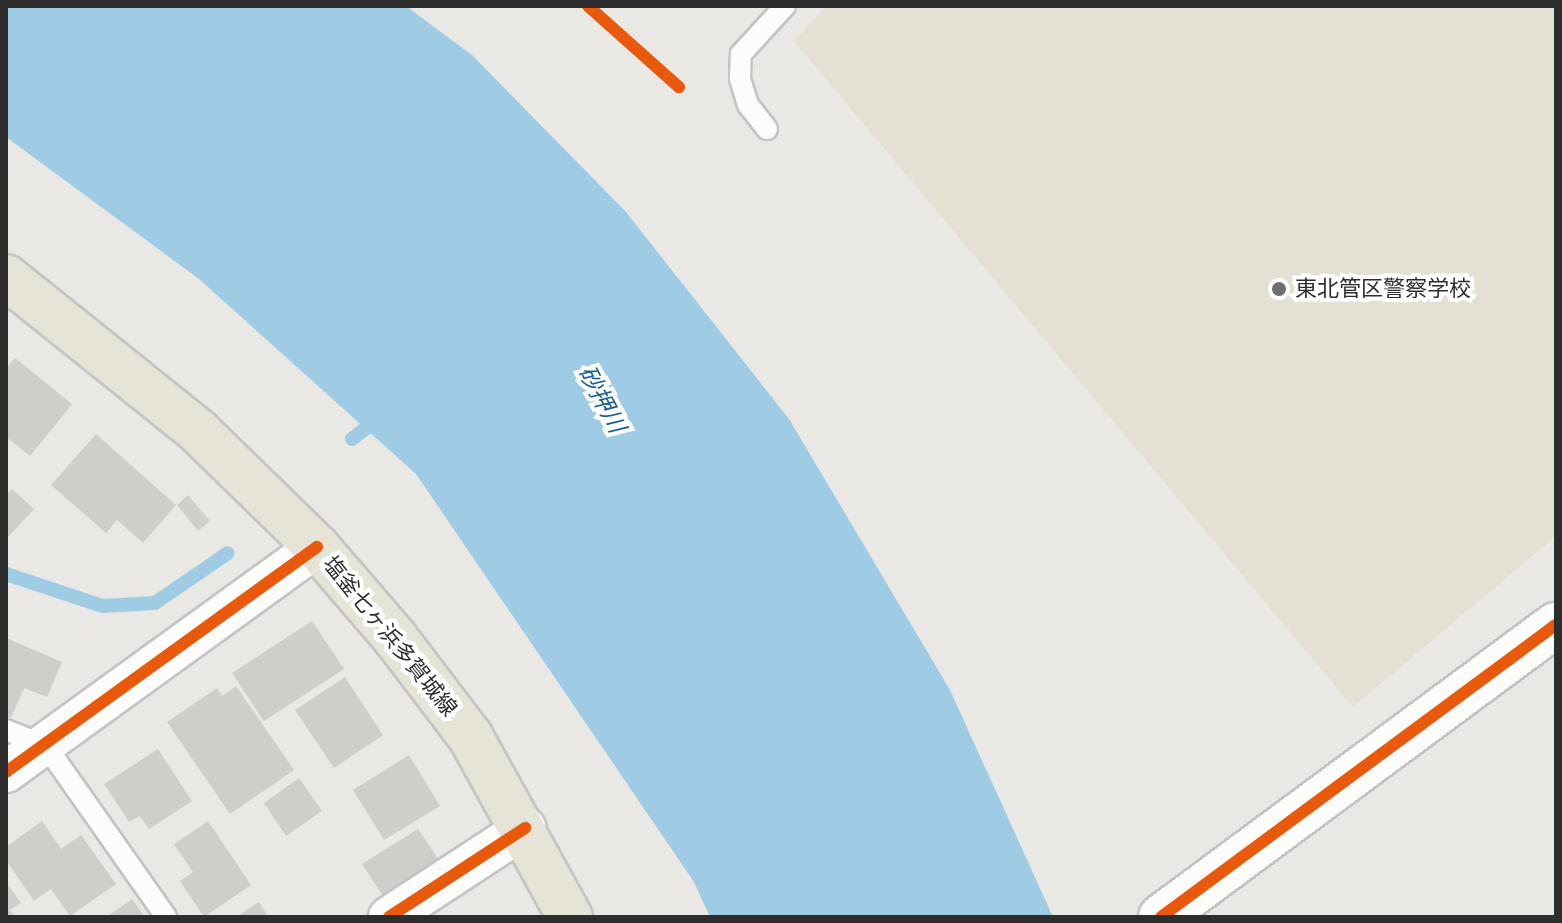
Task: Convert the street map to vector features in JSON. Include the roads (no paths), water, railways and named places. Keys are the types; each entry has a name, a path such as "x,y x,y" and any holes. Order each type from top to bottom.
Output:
{"main road":[{"name":"塩釜七ヶ浜多賀城線","path":"10,288 198,431 317,547 470,736 525,828 570,917"}],"street":[{"path":"6,772 317,547"},
{"path":"1161,917 1556,625"},
{"path":"389,917 525,828"}],"lane":[{"path":"767,129 748,105 740,78 741,54 785,6"},
{"path":"6,730 46,746 166,917"}],"water":[{"name":"砂押川","path":"6,6 406,6 472,55 626,212 789,419 950,690 1053,917 710,917 694,882 416,474 199,279 6,137"}],"waterway":[{"path":"352,439 380,417"},
{"path":"6,574 103,606 155,603 228,553"}],"place":[{"name":"東北管区警察学校","path":"1279,289"}]}
